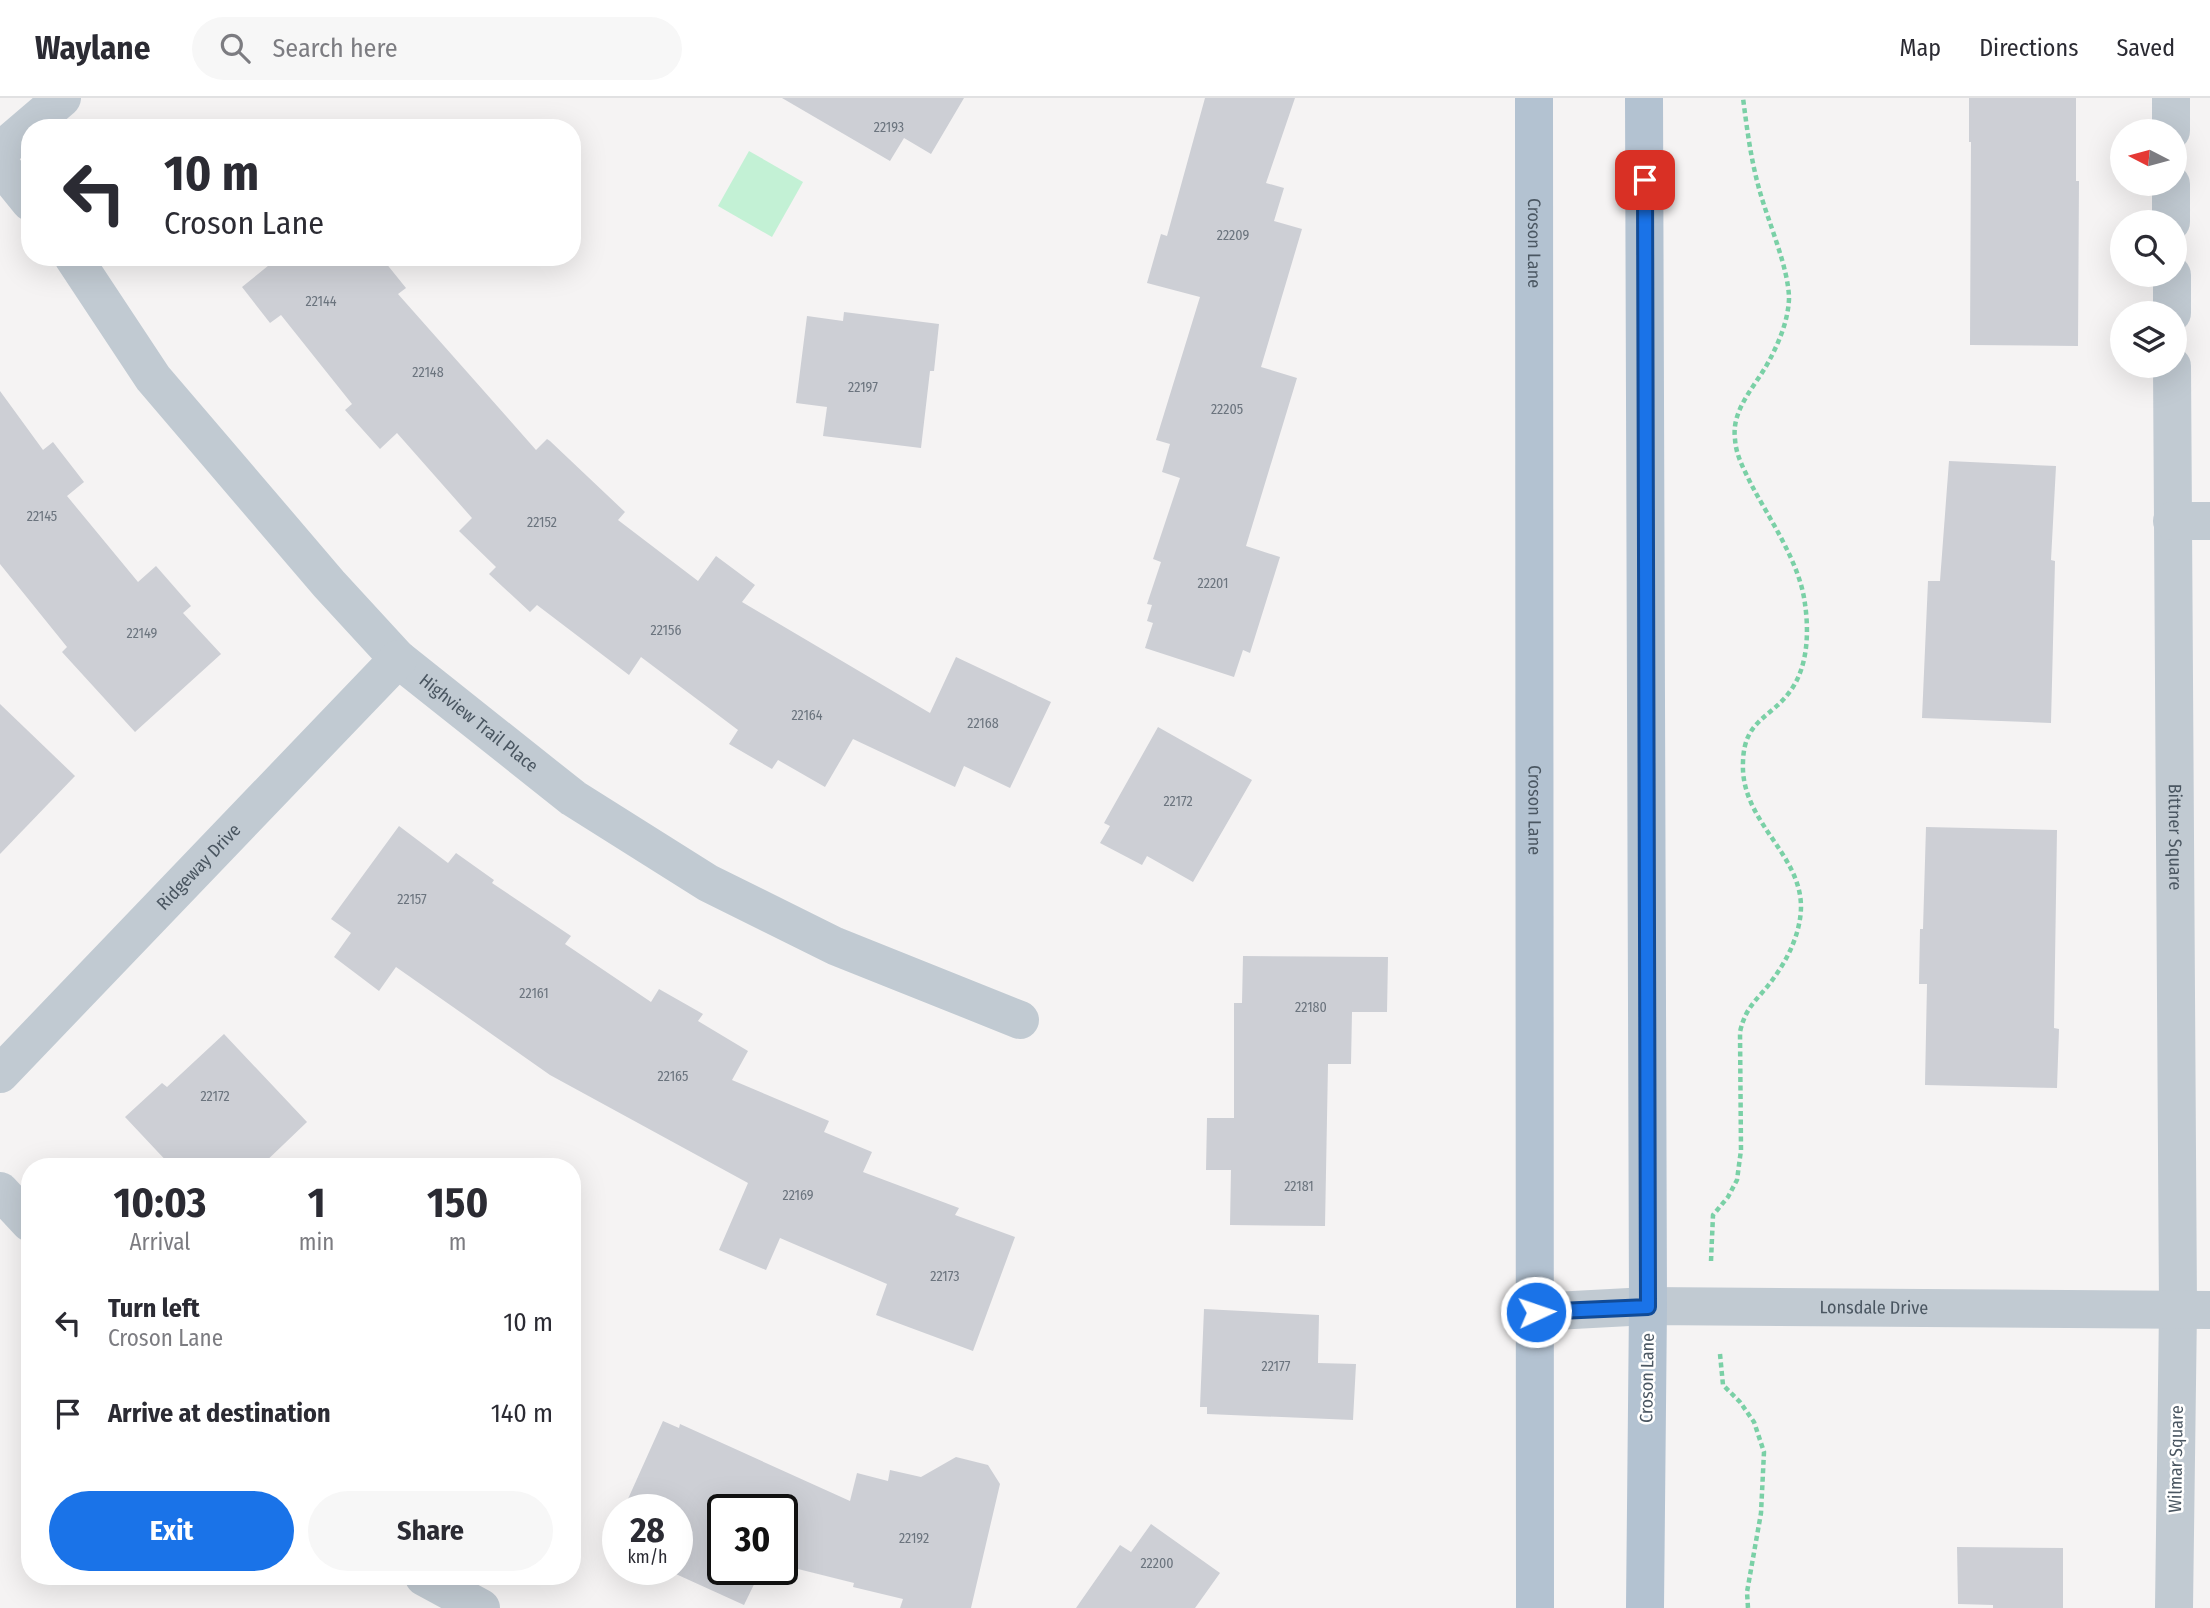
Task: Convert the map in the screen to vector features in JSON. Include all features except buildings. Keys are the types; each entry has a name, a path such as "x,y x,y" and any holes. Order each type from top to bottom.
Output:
{"main road":[{"name":"Croson Lane","path":"1534,98 1535,1608"},
{"name":"Croson Lane","path":"1644,98 1648,1307 1645,1608"}],"street":[{"path":"37,119 62,98"},
{"path":"2171,98 2171,119"},
{"path":"0,151 21,133"},
{"path":"0,165 21,191"},
{"name":"Highview Trail Place","path":"79,266 153,378 329,584 398,659 573,798 708,883 835,946 1020,1020"},
{"name":"Bittner Square","path":"2172,378 2172,521 2194,1310"},
{"path":"2172,521 2210,521"},
{"name":"Ridgeway Drive","path":"0,1074 398,659"},
{"path":"0,1191 21,1213"},
{"name":"Lonsdale Drive","path":"1536,1312 1648,1307 2194,1310"},
{"name":"Wilmar Square","path":"2175,1608 2194,1310"},
{"path":"439,1585 481,1608"}],"path":[{"path":"1743,98 1759,188 1789,296 1786,321 1779,341 1744,400 1736,420 1734,438 1739,460 1796,568 1805,603 1807,640 1802,670 1790,692 1757,722 1747,737 1742,763 1747,791 1757,818 1794,873 1801,905 1798,931 1786,957 1773,980 1743,1016 1740,1032 1741,1150 1737,1180 1728,1197 1713,1215 1710,1255 1723,1385 1740,1402 1754,1422 1763,1452 1761,1513 1747,1592 1748,1608"}],"green space":[{"path":"749,151 803,182 772,237 718,206"}],"route":[{"path":"1536,1312 1648,1307 1645,180"}]}
